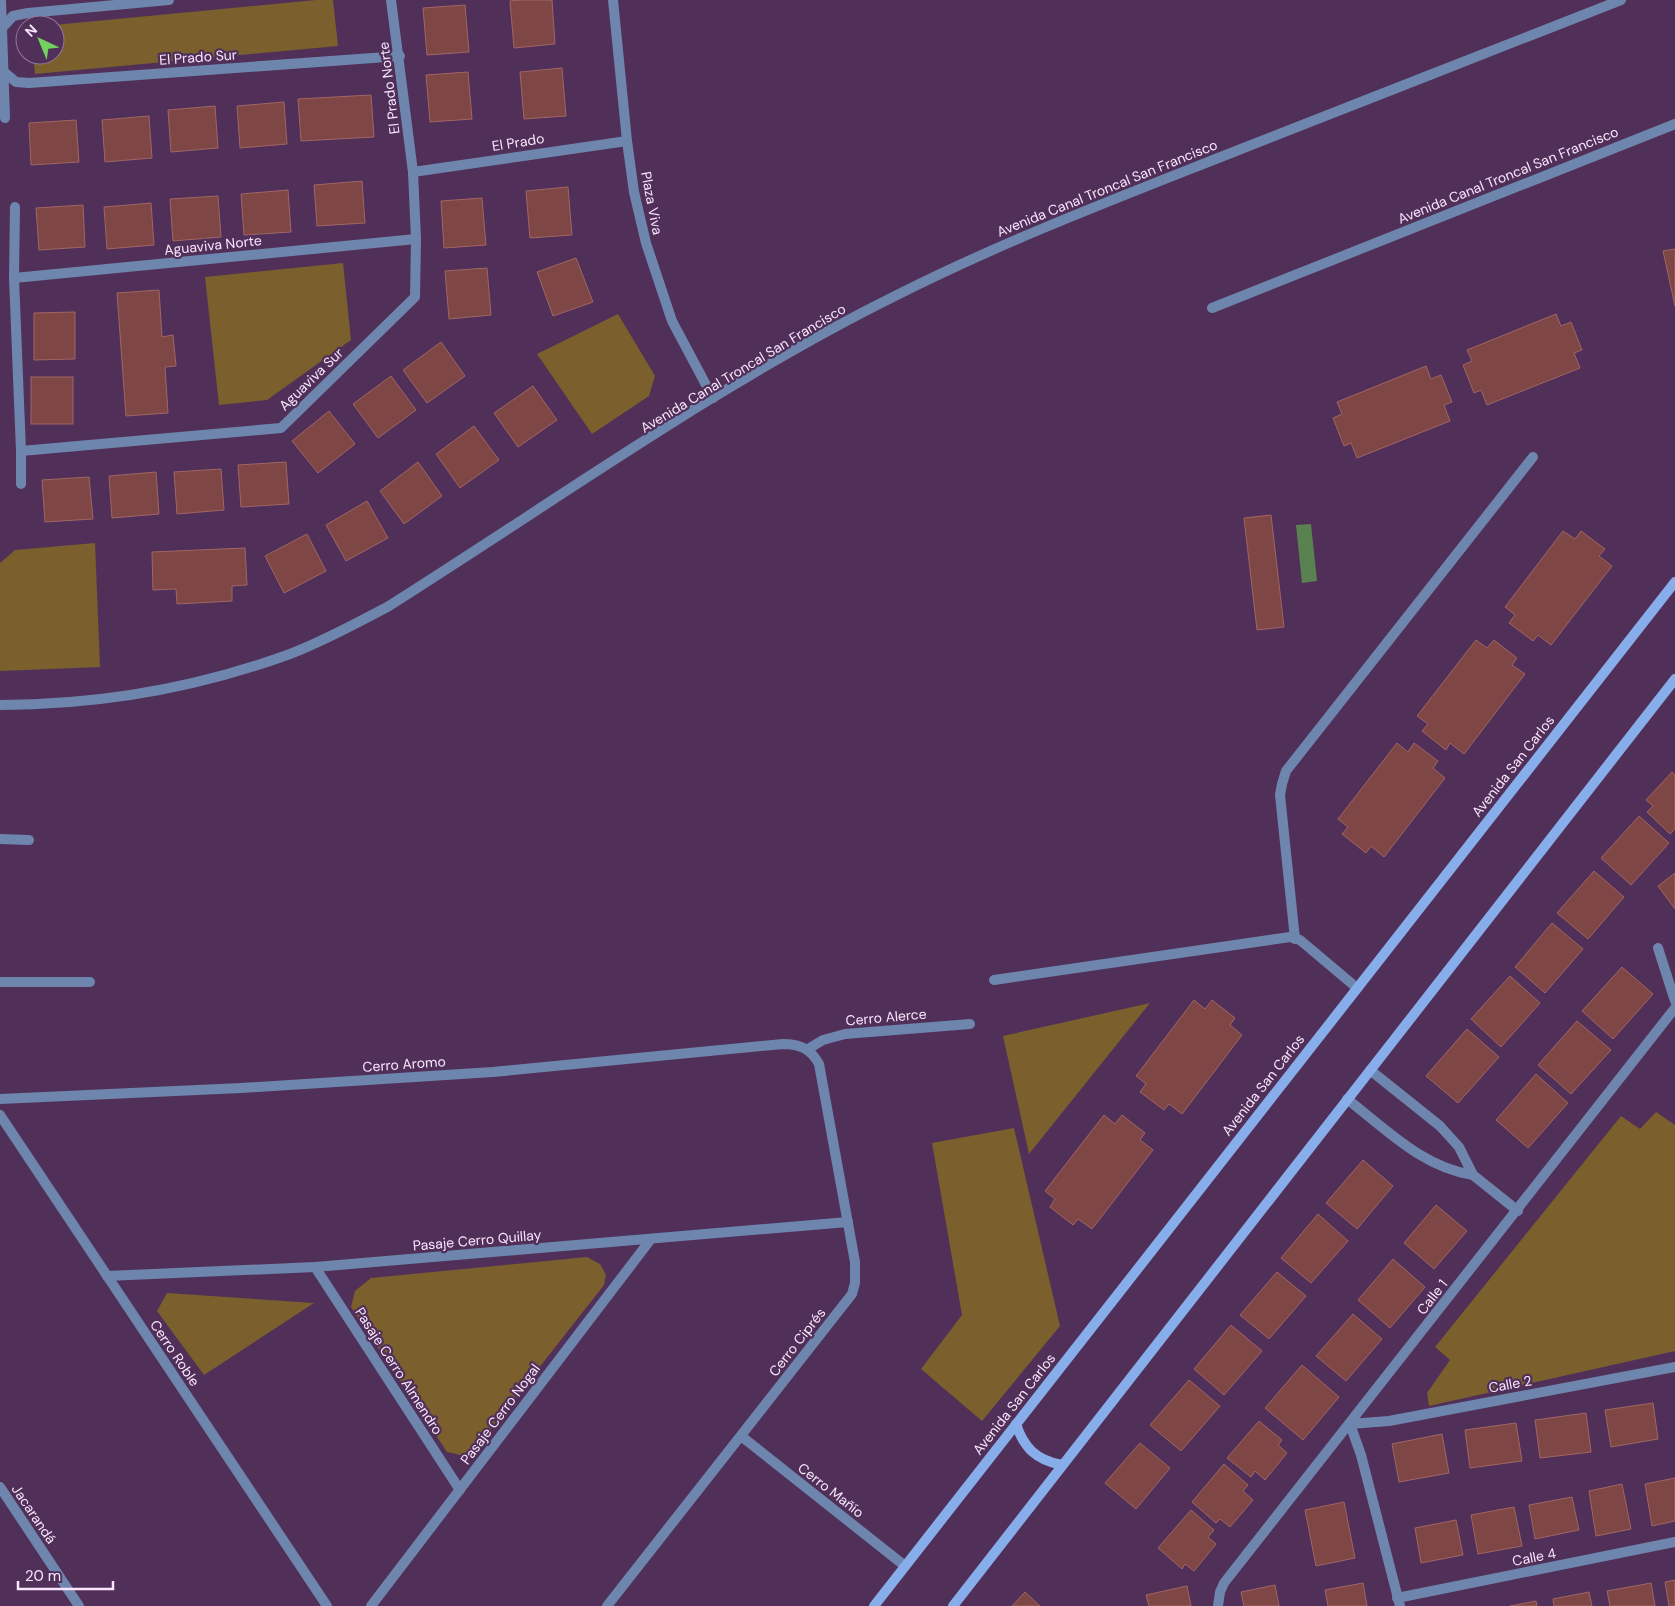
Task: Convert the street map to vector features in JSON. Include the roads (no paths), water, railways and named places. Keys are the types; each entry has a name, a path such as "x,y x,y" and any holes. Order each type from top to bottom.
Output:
{"main road":[{"name":"Avenida San Carlos","path":"874,1606 1675,582"},
{"path":"953,1606 1675,679"},
{"path":"1016,1424 1021,1438 1029,1449 1041,1458 1062,1465"}],"street":[{"path":"1,0 5,118"},
{"path":"2,28 13,16 28,13 169,0"},
{"name":"El Prado Norte","path":"391,0 400,56 413,172"},
{"name":"Plaza Viva","path":"613,0 634,192 646,243 672,321 713,398"},
{"name":"Avenida Canal Troncal San Francisco","path":"0,705 67,703 140,694 214,677 291,653 341,632 389,606 713,398 828,331 895,296 989,251 1084,210 1621,0"},
{"name":"El Prado Sur","path":"4,71 16,82 29,83 400,56"},
{"name":"Avenida Canal Troncal San Francisco","path":"1212,308 1675,124"},
{"name":"El Prado","path":"413,172 627,140"},
{"name":"Aguaviva Sur","path":"22,451 281,428 415,297 416,239 413,172"},
{"path":"15,207 14,278 22,451 21,484"},
{"name":"Aguaviva Norte","path":"14,278 416,239"},
{"path":"1295,939 1280,795 1286,771 1533,457"},
{"path":"0,840 29,840"},
{"path":"994,980 1290,937 1305,944 1357,988"},
{"path":"1658,948 1675,1001"},
{"path":"0,982 90,982"},
{"name":"Calle 1","path":"1218,1606 1220,1592 1224,1583 1518,1211 1675,1008"},
{"name":"Cerro Alerce","path":"808,1049 823,1040 845,1034 970,1024"},
{"name":"Cerro Aromo","path":"0,1099 241,1088 493,1072 783,1044 792,1044 808,1049"},
{"name":"Cerro Ciprés","path":"607,1606 852,1294 856,1283 848,1222 819,1064 815,1056 808,1049"},
{"path":"1370,1070 1440,1126 1459,1147 1473,1175 1518,1211"},
{"path":"1347,1099 1418,1155 1444,1168 1473,1175"},
{"name":"Cerro Roble","path":"0,1115 327,1606"},
{"name":"Pasaje Cerro Quillay","path":"106,1276 315,1267 848,1222"},
{"name":"Pasaje Cerro Nogal","path":"371,1606 651,1239"},
{"name":"Pasaje Cerro Almendro","path":"315,1267 460,1490"},
{"name":"Calle 2","path":"1350,1424 1389,1421 1675,1367"},
{"name":"Calle 4","path":"1350,1424 1361,1455 1398,1602 1675,1542"},
{"name":"Cerro Mañío","path":"741,1436 905,1566"},
{"name":"Jacarandá","path":"0,1487 79,1606"}]}
